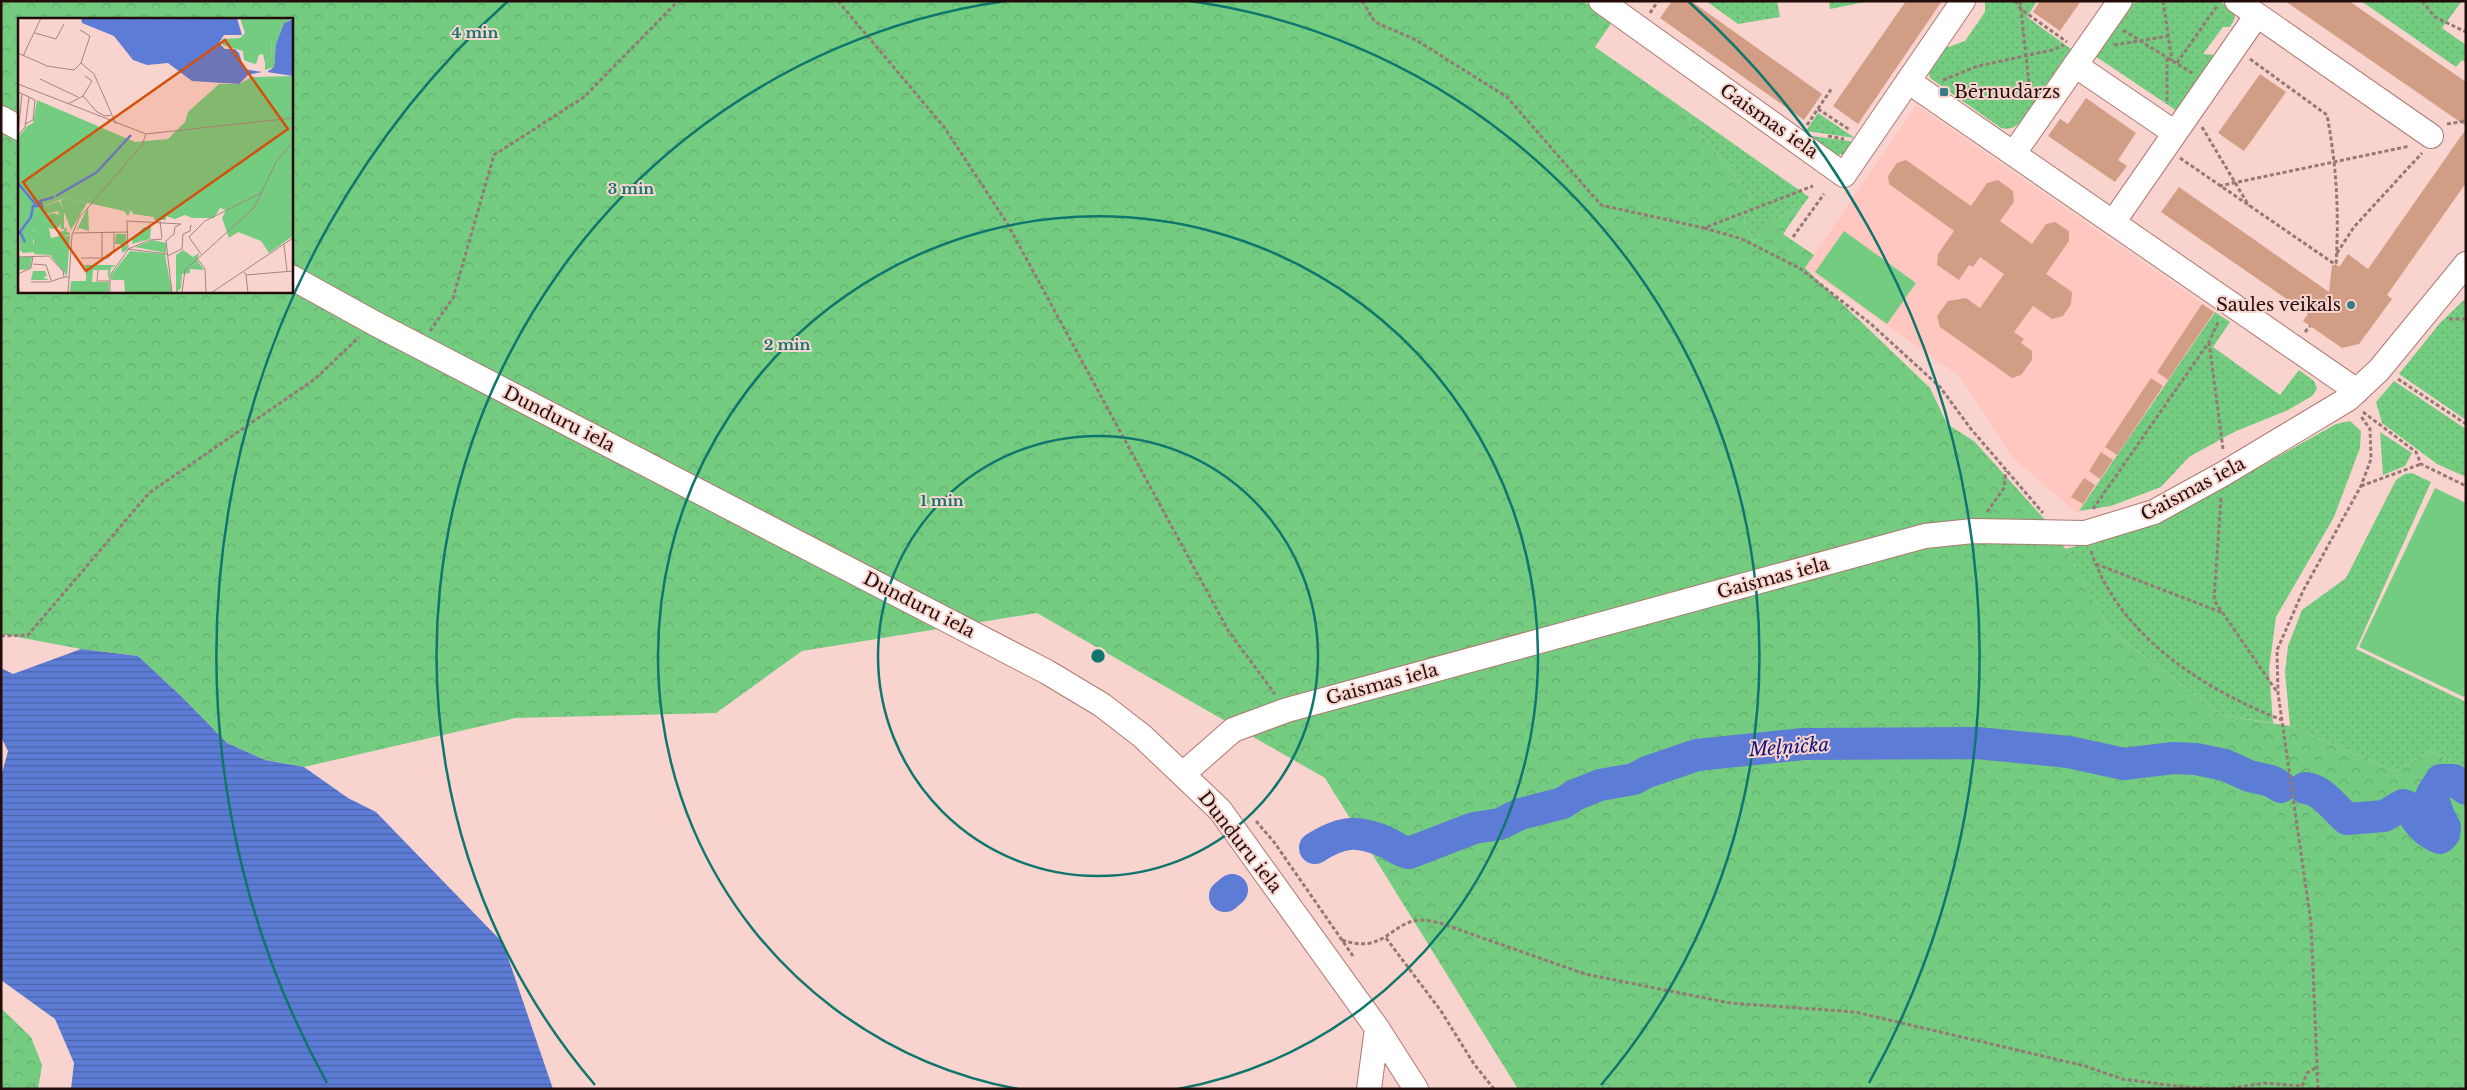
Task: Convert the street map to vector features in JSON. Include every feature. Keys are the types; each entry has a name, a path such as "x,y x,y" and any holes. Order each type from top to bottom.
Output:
{"street":[{"name":"Gaismas iela","path":"1601,1 1799,136 1844,174 1867,142 1914,85 1963,1"},
{"path":"2237,1 2428,142"},
{"path":"2014,152 2114,10"},
{"path":"2114,221 2169,136 2192,109 2257,15"},
{"path":"2081,57 2169,136"},
{"path":"1914,85 2218,294 2352,395"},
{"path":"1,118 18,127"},
{"name":"Gaismas iela","path":"1184,774 1233,730 1287,710 1925,536 1974,531 2069,534 2118,524 2154,512 2223,474 2352,395 2381,368 2466,264"},
{"name":"Dunduru iela","path":"292,278 374,323 1047,672 1102,705 1142,736 1220,810 1377,1028 1416,1089"},
{"path":"1369,1089 1377,1028"}],"path":[{"path":"429,331 453,298 494,155 584,97 678,1"},
{"path":"838,1 944,128 1006,223 1229,632 1287,710"},
{"path":"1362,1 1375,22 1416,40 1507,97 1601,205 1704,228 1742,239 1801,269 1871,324 1940,387 2006,470 2069,534 2209,342 2219,322 2218,294"},
{"path":"1914,85 1978,66 2052,50 2069,43 2022,10 2015,1"},
{"path":"2020,1 2034,124"},
{"path":"2163,1 2172,61"},
{"path":"2177,63 2220,1"},
{"path":"2422,1 2435,17 2466,32"},
{"path":"2114,10 2139,40 2209,84"},
{"path":"2081,57 2139,40 2168,36"},
{"path":"2167,58 2169,136 2219,186 2336,266 2339,215 2335,160 2327,115 2234,48"},
{"path":"1799,136 1832,88"},
{"path":"1818,109 1867,142"},
{"path":"2192,109 2251,208"},
{"path":"1799,136 1867,142"},
{"path":"2337,253 2354,226 2428,142"},
{"path":"2219,186 2335,160 2385,152"},
{"path":"1704,228 1813,186"},
{"path":"1793,237 1824,194"},
{"path":"2443,315 2447,318 2466,319"},
{"path":"1,636 28,635 149,493 315,379 374,323"},
{"path":"2209,342 2223,444"},
{"path":"2381,368 2466,424"},
{"path":"2352,395 2416,452 2421,464 2466,486"},
{"path":"2318,1089 2311,922 2278,693 2277,650 2303,591 2361,486 2370,458 2370,429"},
{"path":"2361,486 2421,464"},
{"path":"1974,531 2004,488 2006,470"},
{"path":"2221,496 2214,600 2278,693"},
{"path":"2224,614 2095,564 2105,585 2137,630 2185,668 2244,705 2282,721"},
{"path":"1342,940 1358,945 1386,938 1406,924 1420,920 1440,923 1585,974 1730,1002 1855,1012 2084,1066 2122,1079 2184,1088 2225,1088 2265,1083 2302,1086 2308,1073 2317,1067"},
{"path":"1386,938 1441,1011 1474,1064 1494,1089"}],"shaded area":[{"path":"1916,105 2215,312 2079,511 2075,512 2013,458 1959,376 1805,268"}],"green space":[{"path":"1,1 1584,1 1612,22 1595,47 1677,104 1750,194 1744,220 1753,242 1776,219 1803,205 1783,234 1814,255 1805,268 1930,388 1947,424 1974,441 2056,532 2110,630 2221,715 2290,726 2395,771 2431,751 2466,770 2466,1089 1518,1089 1325,778 1037,613 802,651 716,713 516,718 304,767 265,760 227,743 138,656 81,649 1,634"},
{"path":"1706,1 1777,1 1780,17 1738,24"},
{"path":"1829,1 1870,1 1830,9"},
{"path":"1985,1 2037,1 2027,17 2071,49 2021,121 2010,129 2001,128 1930,78 1928,69 1940,50 1965,41 1985,12"},
{"path":"2142,1 2219,1 2233,10 2235,18 2230,27 2223,27 2203,54 2216,55 2177,111 2095,56 2126,8 2133,3"},
{"path":"2361,1 2462,1 2442,28 2466,45 2466,63 2462,60 2456,67"},
{"path":"1677,104 1809,197 1803,205 1776,219 1753,242 1744,220 1750,194"},
{"path":"1818,113 1855,138 1806,131"},
{"path":"1804,135 1856,142 1848,153 1834,156"},
{"path":"1844,231 1916,283 1887,324 1815,272"},
{"path":"2466,298 2466,420 2399,374 2440,323"},
{"path":"2215,312 2230,322 2213,347 2280,395 2299,370 2314,381 2317,389 2312,396 2288,410 2234,432 2189,457 2161,487 2111,506 2079,511"},
{"path":"2394,381 2466,429 2466,477 2437,464 2382,423 2376,402"},
{"path":"2350,421 2361,431 2360,448 2334,517 2276,617 2269,669 2273,723 2221,715 2110,630 2065,549 2137,530 2170,517 2336,424"},
{"path":"2380,432 2412,453 2405,466 2383,475"},
{"path":"2412,473 2431,482 2356,649 2466,702 2466,770 2431,751 2395,771 2290,726 2285,672 2288,646 2302,610 2346,578 2396,480 2405,474"},
{"path":"2435,488 2466,503 2466,693 2464,697 2359,647"},
{"path":"1,1008 31,1037 42,1065 38,1089 1,1089"}],"water":[{"path":"81,649 138,656 227,743 265,760 304,767 348,798 376,812 503,943 553,1089 71,1089 74,1063 55,1019 1,980 1,777 8,751 1,737 1,668 13,674"}],"building":[{"path":"1672,1 1691,1 1822,94 1804,120 1660,18"},
{"path":"1906,1 1942,1 1858,124 1833,106"},
{"path":"2040,1 2081,1 2060,31 2033,12"},
{"path":"2285,1 2349,1 2466,82 2466,126"},
{"path":"2260,74 2286,92 2244,151 2218,133"},
{"path":"2086,98 2136,133 2118,160 2127,166 2115,182 2048,136 2060,119 2068,124"},
{"path":"2466,129 2466,183 2387,295 2392,299 2359,344 2342,348 2303,321 2308,314 2161,212 2179,187 2329,292 2332,265 2340,266 2348,254 2368,269"},
{"path":"1906,160 1971,206 1987,183 1998,180 2013,191 2014,202 2000,221 2032,244 2046,224 2055,222 2069,231 2069,241 2046,274 2072,292 2071,304 2063,316 2052,319 2033,306 2014,332 2024,339 2021,343 2032,351 2032,360 2021,375 2012,378 1940,327 1937,316 1948,301 1966,298 1980,308 2004,274 1980,257 1973,267 1969,265 1959,280 1937,265 1938,254 1954,231 1889,184 1888,176 1897,163"},
{"path":"2202,304 2214,312 2168,380 2157,372"},
{"path":"2151,378 2163,386 2117,455 2105,447"},
{"path":"2101,452 2113,460 2100,479 2089,471"},
{"path":"2084,478 2095,485 2083,504 2071,497"}],"waterway":[{"name":"Meļņička","path":"1315,848 1343,835 1360,834 1378,839 1409,853 1474,828 1500,824 1520,814 1563,803 1575,795 1600,785 1634,779 1647,772 1697,755 1803,744 1977,743 2069,752 2124,764 2173,758 2196,759 2225,765 2249,776 2271,781 2281,787"},
{"name":"Meļņička","path":"2305,788 2322,795 2347,819 2384,816 2403,805 2411,808 2422,826 2440,838 2444,834 2445,827 2438,814 2432,794 2441,780 2454,780 2466,789"},
{"name":"Meļņička","path":"1225,896 1232,890"}],"place":[{"name":"Bērnudārzs","path":"1944,92"},
{"name":"Saules veikals","path":"2351,305"}]}
